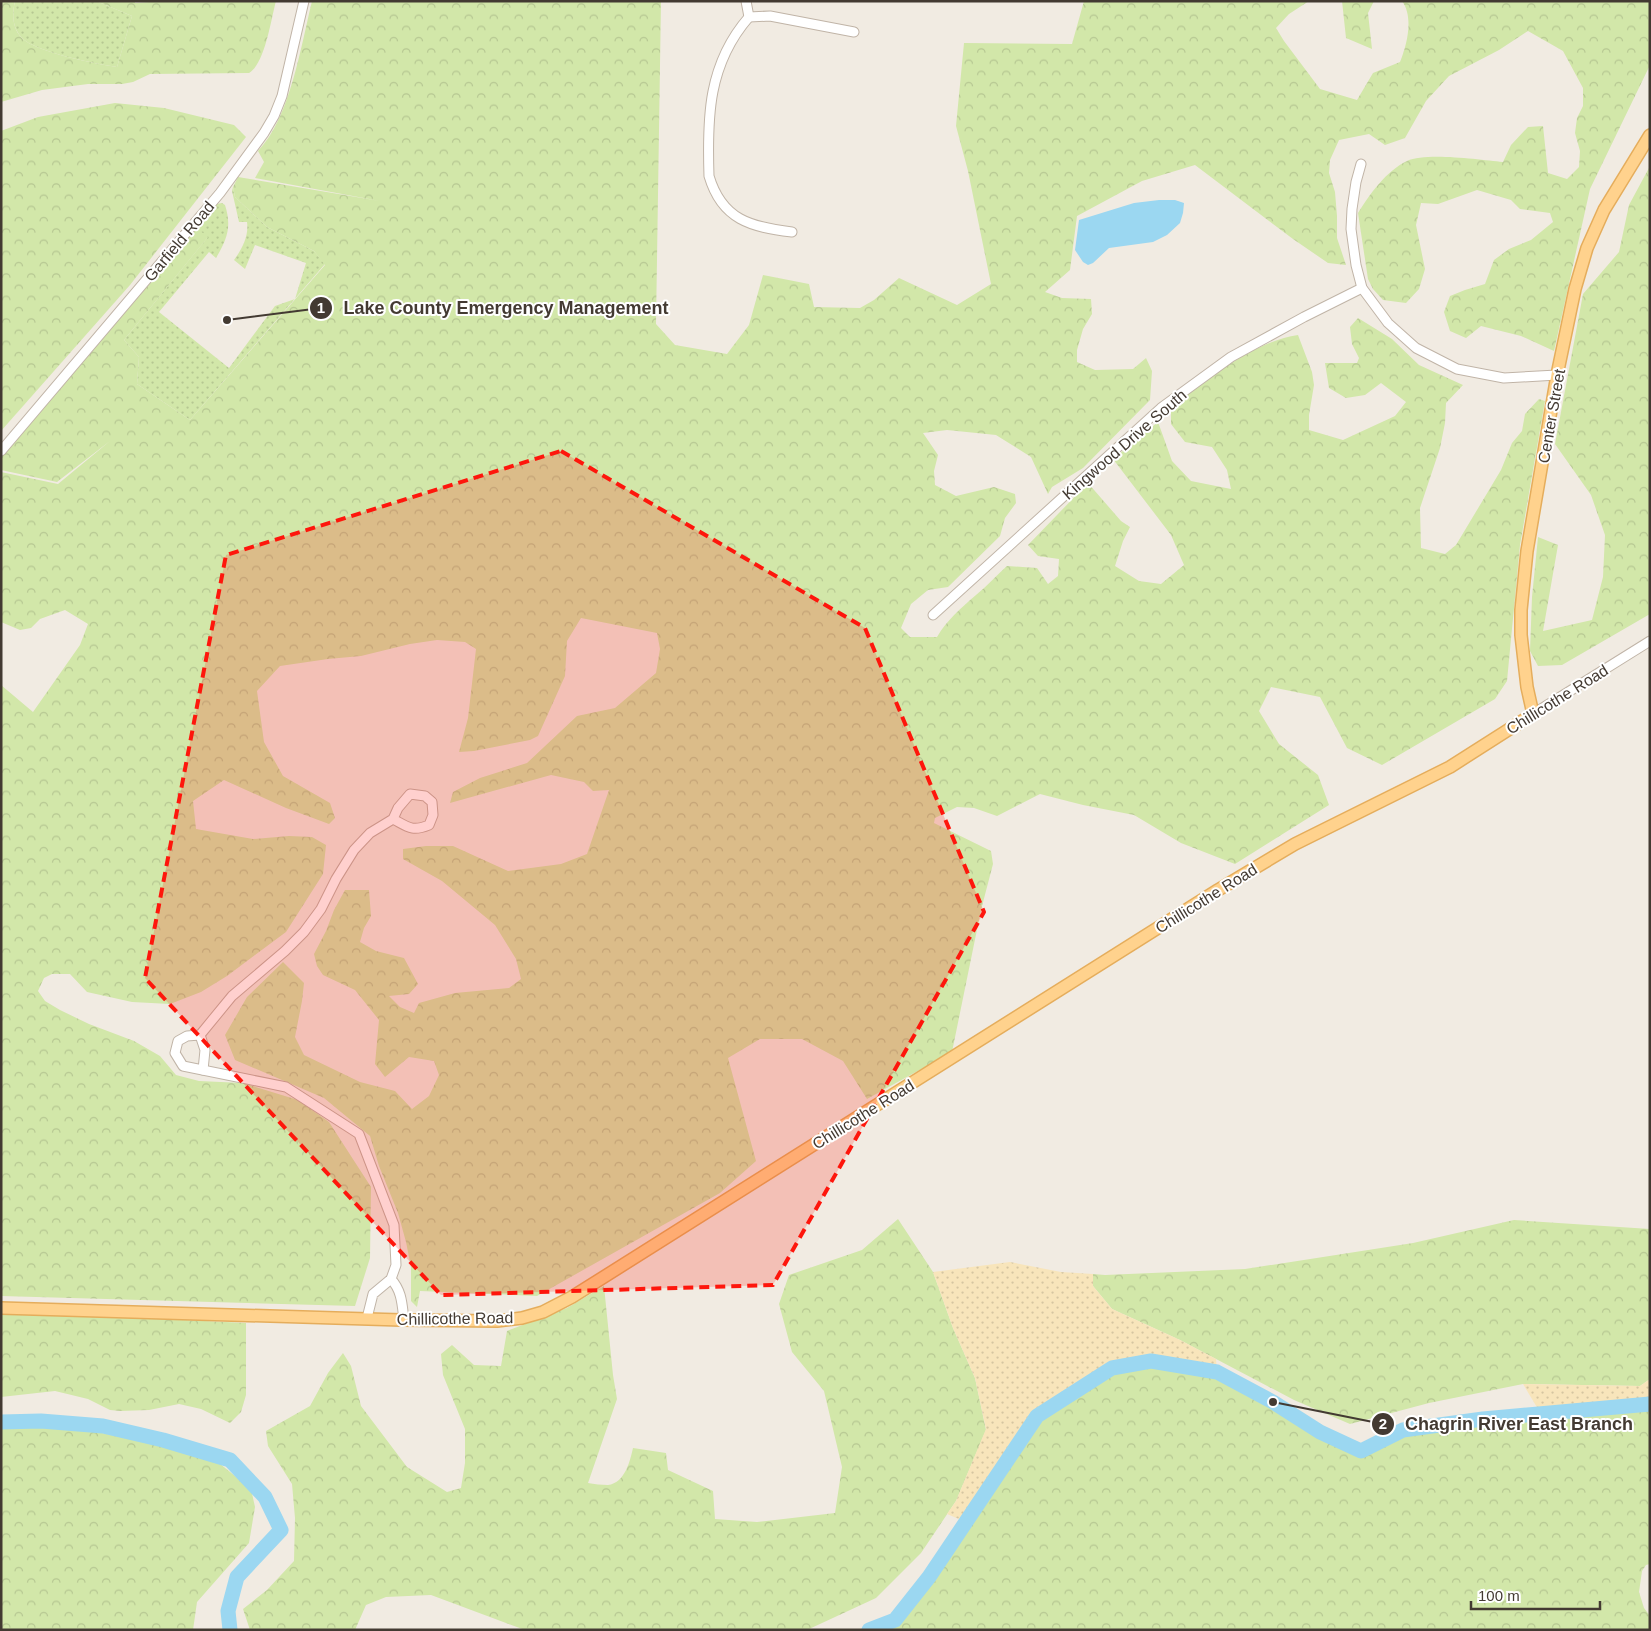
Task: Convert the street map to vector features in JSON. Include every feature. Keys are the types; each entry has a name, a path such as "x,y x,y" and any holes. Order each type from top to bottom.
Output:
{"main road":[{"name":"Center Street","path":"1533,714 1521,635 1521,610 1527,551 1557,375 1575,289 1587,248 1604,210 1650,135"},
{"name":"Chillicothe Road","path":"1,1308 404,1320 496,1320 522,1318 543,1312 564,1301 1218,890 1295,844 1450,767 1533,714"}],"street":[{"name":"Garfield Road","path":"1,451 220,193 264,132 274,116 282,96 304,1"},
{"path":"746,1 749,18"},
{"path":"792,232 764,228 740,220 721,202 709,176 710,106 713,87 726,52 737,32 749,18 770,16 854,32"},
{"path":"1361,164 1356,182 1351,229 1356,265 1362,288 1388,323 1416,348 1456,369 1504,378 1557,375"},
{"name":"Kingwood Drive South","path":"933,615 1161,408 1231,357 1362,288"},
{"name":"Chillicothe Road","path":"1533,714 1649,643"},
{"path":"367,1318 373,1294 391,1279 396,1265 394,1225 358,1134 286,1087 183,1066 175,1053 178,1041 187,1036 200,1035 232,996 283,953 304,932 322,908 336,879 354,850 370,833 393,819 398,808 410,794 425,796 432,802 433,815 429,824 424,827 418,829 406,826 393,819"},
{"path":"200,1035 205,1050 203,1070"},
{"path":"391,1279 401,1296 404,1320"}],"highlighted area":[{"path":"561,451 865,628 984,912 773,1285 441,1295 145,978 226,555"}],"green space":[{"path":"1,1 15,1 13,16 16,30 29,43 52,53 117,67 132,16 96,1 135,1 135,3 164,1 276,1 263,51 255,68 249,73 150,74 133,82 122,84 88,84 42,90 1,102"},
{"path":"15,1 96,1 132,16 117,67 52,53 29,43 16,30 13,16"},
{"path":"312,1 661,1 656,324 675,345 727,354 749,325 763,275 809,284 814,307 860,308 874,300 899,278 957,305 991,284 968,171 956,126 964,43 1072,44 1084,1 1309,1 1289,14 1276,28 1320,89 1357,100 1373,73 1400,62 1408,31 1408,15 1402,1 1650,1 1650,65 1590,189 1554,351 1521,336 1481,326 1466,338 1450,331 1444,312 1450,296 1485,284 1494,260 1509,249 1531,240 1553,222 1550,213 1520,209 1511,200 1477,190 1438,204 1421,203 1416,225 1425,269 1419,289 1406,303 1383,300 1373,289 1368,279 1358,213 1373,191 1399,165 1416,158 1427,157 1468,158 1503,162 1511,145 1528,127 1543,126 1548,173 1567,179 1579,167 1580,151 1575,133 1577,118 1583,106 1583,88 1563,51 1528,31 1499,50 1449,76 1426,101 1405,138 1385,145 1369,134 1339,140 1330,160 1329,173 1335,192 1337,238 1346,265 1328,263 1195,165 1142,181 1077,216 1070,270 1045,292 1062,298 1091,299 1092,314 1083,329 1077,350 1077,362 1095,370 1133,369 1146,358 1152,371 1150,400 1083,468 1052,487 1048,494 1031,457 996,435 947,430 923,433 938,455 934,471 935,485 956,496 994,487 1015,494 1016,503 1005,518 1000,536 948,587 928,590 911,604 901,628 910,637 937,637 955,614 1007,566 1037,568 1048,584 1058,576 1059,559 1038,556 1028,545 1088,483 1121,521 1130,527 1123,541 1115,566 1139,581 1161,584 1184,565 1171,535 1113,459 1158,422 1172,461 1191,481 1231,489 1227,470 1212,447 1185,442 1171,424 1171,407 1215,374 1247,354 1264,345 1298,335 1312,372 1314,385 1309,415 1309,430 1343,440 1395,416 1406,402 1381,383 1365,395 1346,398 1329,388 1325,363 1357,363 1359,358 1352,344 1350,327 1358,318 1392,339 1419,365 1463,385 1446,403 1445,423 1440,448 1420,508 1421,548 1445,554 1456,545 1501,470 1512,443 1522,431 1525,414 1539,399 1545,401 1520,545 1507,681 1495,699 1382,765 1347,748 1320,697 1271,687 1259,711 1279,744 1318,775 1329,805 1235,864 1181,843 1134,815 1040,794 997,816 974,808 957,807 935,818 934,823 991,851 993,864 981,910 952,1052 867,1099 843,1061 802,1039 760,1039 728,1058 756,1161 720,1193 537,1296 420,1291 417,1307 411,1301 411,1267 406,1242 398,1213 379,1166 370,1136 324,1098 235,1060 225,1035 247,997 283,962 304,983 295,1037 304,1055 360,1082 395,1091 412,1109 429,1096 439,1075 434,1061 409,1057 385,1077 375,1064 379,1020 355,990 323,975 317,966 314,954 334,910 345,890 369,890 371,916 364,928 360,942 376,951 404,958 418,984 409,994 389,996 400,1007 414,1013 419,1003 455,993 509,988 521,979 516,959 495,925 442,881 403,859 403,849 426,846 453,846 508,871 561,864 587,854 609,790 593,791 584,782 551,775 450,803 453,792 480,778 527,763 577,716 615,708 656,673 660,649 657,633 581,618 567,641 565,676 538,736 530,740 474,751 459,752 468,718 476,649 465,642 437,640 410,644 361,656 280,666 257,691 264,742 283,776 330,803 335,818 329,824 286,808 224,780 193,801 196,829 253,839 289,836 312,837 326,845 323,874 286,932 227,976 201,992 170,1004 132,1002 87,992 70,974 52,974 44,978 38,991 45,1001 60,1010 89,1024 134,1041 160,1056 176,1075 199,1081 243,1083 298,1100 329,1122 371,1187 370,1258 355,1306 1,1296 1,685 33,712 80,645 88,624 65,610 40,619 31,628 20,630 1,622 1,472 58,484 110,441 57,482 1,470 1,457 196,227 208,237 124,340 139,357 137,384 190,420 325,265 314,251 267,227 235,197 233,187 238,177 380,201 255,178 264,162 258,151 269,137 278,120 293,80"},
{"path":"1342,1 1374,1 1368,13 1372,49 1346,38"},
{"path":"115,103 164,108 234,125 246,137 130,285 1,431 1,131 38,117"},
{"path":"1650,166 1650,614 1562,665 1538,666 1530,651 1532,597 1538,537 1558,545 1543,631 1592,620 1603,577 1605,535 1591,495 1555,444 1583,294 1619,252 1629,205"},
{"path":"233,187 235,197 267,227 314,251 325,264 295,298 306,263 255,245 245,269 234,260 244,242 247,222 239,222 232,191"},
{"path":"222,203 225,205 228,220 226,239 220,251 216,258 209,252 159,312 229,368 275,306 295,299 190,420 137,384 139,357 124,340 207,238 196,227 216,204"},
{"path":"898,1219 933,1272 953,1328 975,1378 986,1430 956,1501 921,1553 876,1598 807,1630 525,1630 431,1595 386,1597 366,1605 355,1630 250,1630 243,1609 267,1590 294,1561 295,1518 292,1484 268,1446 266,1431 310,1406 328,1373 343,1353 351,1366 361,1406 407,1467 447,1492 461,1488 465,1463 465,1429 443,1375 441,1354 452,1345 474,1365 501,1366 507,1331 567,1308 604,1286 617,1399 588,1483 608,1485 619,1480 626,1471 633,1448 666,1453 668,1470 713,1491 715,1519 757,1522 835,1513 842,1467 824,1391 792,1352 779,1304 789,1275 862,1250"},
{"path":"1514,1220 1650,1229 1650,1379 1640,1386 1523,1384 1429,1403 1350,1424 1294,1400 1180,1340 1112,1309 1093,1286 1093,1274 1245,1269 1413,1243"},
{"path":"21,1312 246,1323 246,1395 241,1412 230,1423 201,1409 179,1404 149,1410 120,1411 110,1410 88,1399 55,1391 1,1397 1,1313"},
{"path":"1151,1361 1217,1372 1273,1402 1320,1432 1361,1451 1403,1430 1483,1419 1650,1404 1650,1564 1646,1565 1642,1571 1639,1592 1644,1608 1650,1616 1650,1630 869,1630 895,1620 929,1577 1037,1416 1112,1368"},
{"path":"1,1426 68,1426 180,1449 219,1463 251,1489 255,1507 249,1543 197,1602 193,1630 1,1630"}],"sand":[{"path":"1010,1262 1061,1272 1093,1274 1093,1286 1112,1309 1180,1340 1216,1359 1217,1372 1151,1361 1112,1368 1037,1416 966,1522 947,1514 956,1501 986,1429 975,1378 953,1328 933,1272"},
{"path":"1650,1379 1650,1404 1541,1414 1523,1384 1640,1386"}],"water":[{"path":"1175,200 1184,203 1180,223 1167,235 1153,242 1109,248 1093,263 1088,265 1083,262 1075,250 1079,220 1134,203"}],"waterway":[{"path":"869,1630 895,1620 929,1577 1037,1416 1112,1368 1151,1361 1217,1372 1273,1402 1320,1432 1361,1451 1403,1430 1483,1419 1650,1404"},
{"path":"1,1422 41,1421 103,1426 163,1440 230,1460 265,1497 281,1530 237,1577 228,1611 230,1630"}],"place":[{"name":"Lake County Emergency Management","path":"227,320"},
{"name":"Chagrin River East Branch","path":"1273,1402"}]}
